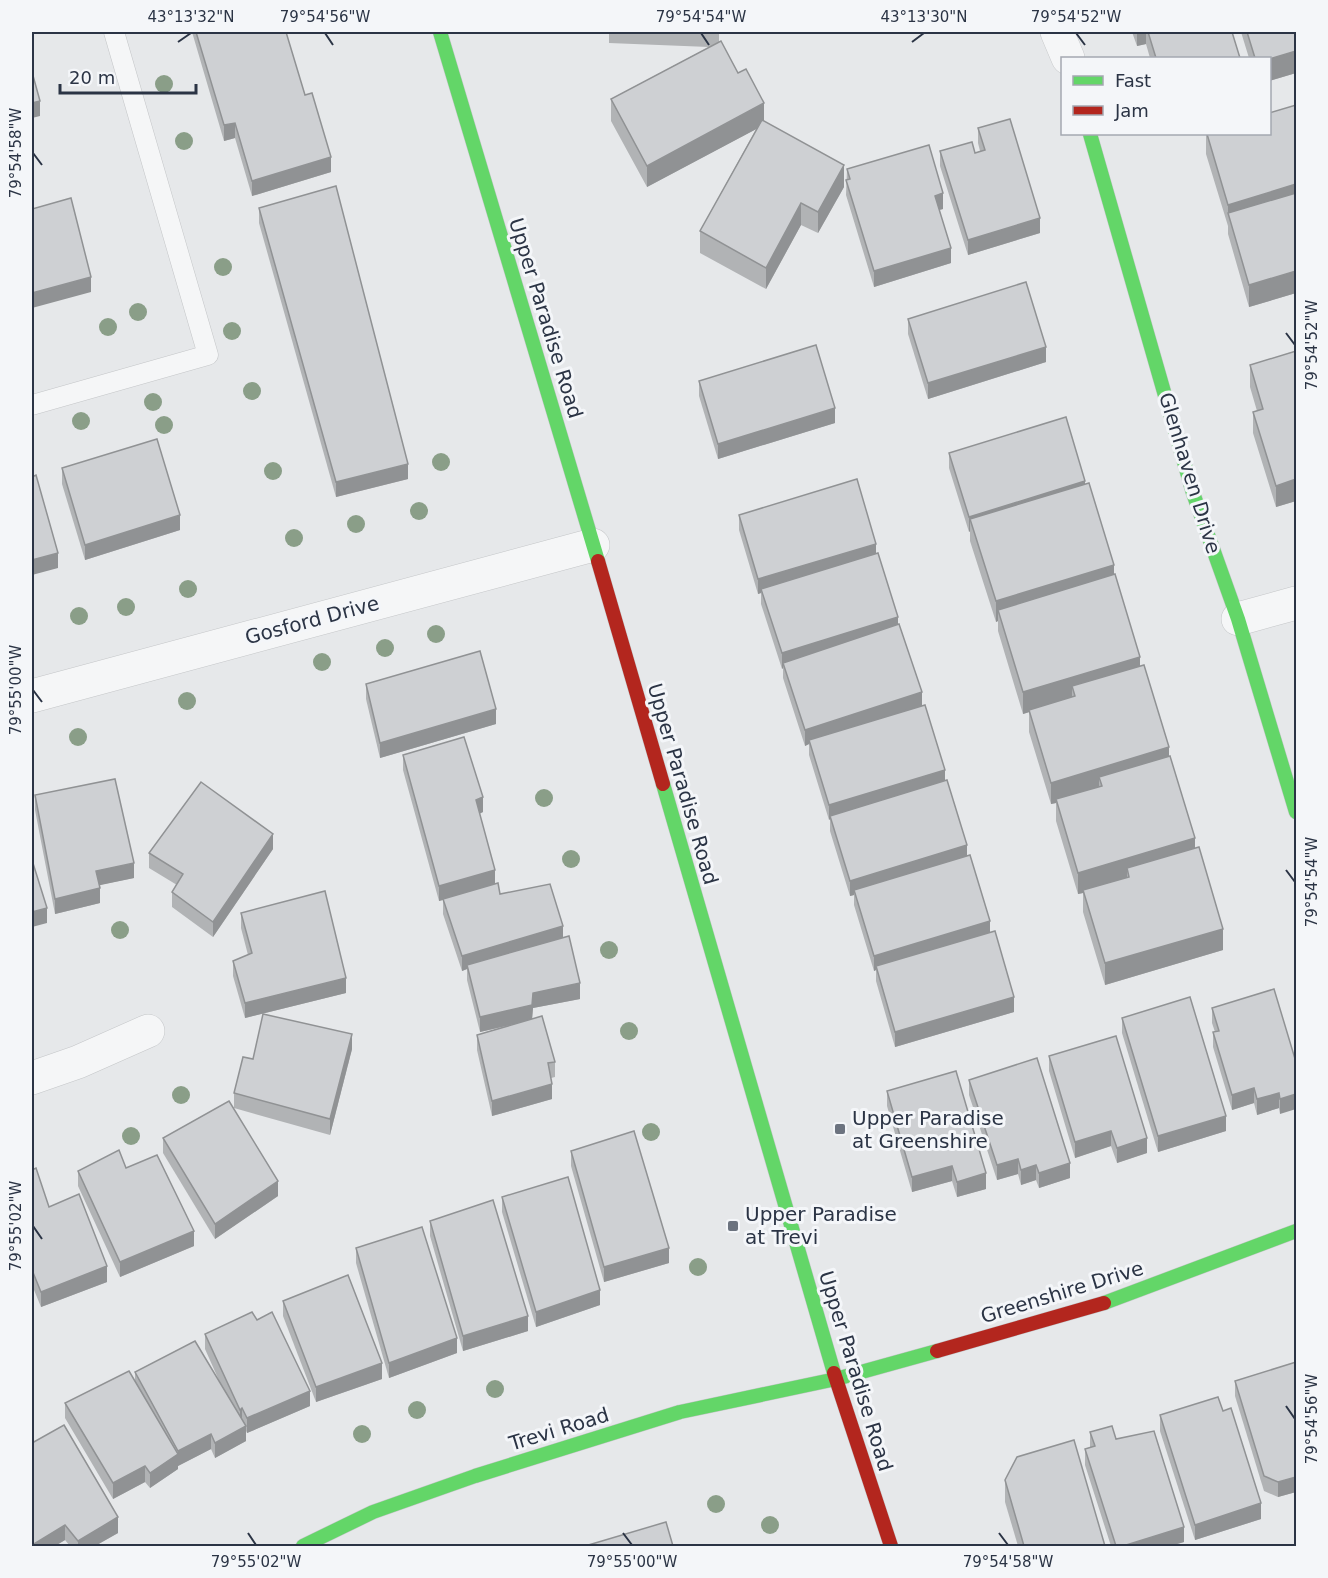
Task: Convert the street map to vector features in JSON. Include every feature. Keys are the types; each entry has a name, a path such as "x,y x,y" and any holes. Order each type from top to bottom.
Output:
{"street":[{"name":"Upper Paradise Road","path":"440,32 593,545 836,1379 891,1546"},
{"path":"1057,32 1068,57"},
{"name":"Glenhaven Drive","path":"1089,135 1193,493 1238,619 1296,812"},
{"name":"Gosford Drive","path":"32,696 593,545"},
{"path":"1238,619 1296,603"},
{"path":"32,1078 78,1062 148,1032"},
{"name":"Greenshire Drive","path":"836,1379 1109,1302 1296,1231"},
{"name":"Trevi Road","path":"303,1546 373,1512 487,1472 680,1412 836,1379"}],"lane":[{"path":"32,405 208,355 114,32"}],"building":[{"path":"196,32 286,32 305,95 312,93 331,157 252,181 235,123 224,125"},
{"path":"1148,32 1232,32 1240,57 1156,57"},
{"path":"1247,32 1296,32 1296,51 1271,58 1255,57"},
{"path":"721,41 738,73 746,69 764,103 647,166 611,99"},
{"path":"32,72 40,101 32,103"},
{"path":"1296,105 1296,184 1228,205 1207,135 1271,135 1271,112"},
{"path":"1010,119 1040,218 968,240 940,151 972,142 975,153 985,150 978,128"},
{"path":"762,120 844,165 818,212 801,203 766,268 700,231"},
{"path":"929,145 943,193 935,196 951,248 874,271 846,180 850,179 847,169"},
{"path":"336,186 408,464 336,482 259,208"},
{"path":"1296,193 1296,271 1249,285 1228,213"},
{"path":"71,198 91,277 32,293 32,209"},
{"path":"1026,282 1046,347 928,383 908,319"},
{"path":"816,345 835,408 718,444 699,381"},
{"path":"1296,351 1296,479 1276,486 1253,412 1263,409 1250,365"},
{"path":"1066,417 1085,481 969,517 949,453"},
{"path":"157,439 180,515 85,545 62,468"},
{"path":"36,475 58,553 32,560 32,477"},
{"path":"857,479 876,544 758,579 739,515"},
{"path":"1089,483 1114,565 996,601 970,519"},
{"path":"878,553 898,617 782,653 761,589"},
{"path":"1115,574 1140,657 1023,692 998,610"},
{"path":"899,624 922,692 805,730 783,663"},
{"path":"480,651 496,709 380,743 366,684"},
{"path":"1144,665 1169,747 1051,783 1029,710 1075,696 1072,686"},
{"path":"925,705 945,770 829,805 809,740"},
{"path":"464,737 483,797 476,800 495,870 439,886 403,755"},
{"path":"1170,756 1195,838 1078,873 1056,799 1102,786 1099,777"},
{"path":"115,779 134,863 96,871 100,888 55,899 35,795"},
{"path":"947,780 967,845 850,881 830,816"},
{"path":"201,782 273,834 213,922 172,892 183,874 149,853"},
{"path":"1199,847 1223,929 1105,963 1083,890 1129,877 1127,868"},
{"path":"970,855 990,921 874,956 854,890"},
{"path":"32,860 47,908 32,912"},
{"path":"498,883 500,894 550,884 563,926 462,956 443,899"},
{"path":"325,891 346,978 245,1003 233,961 252,953 241,913"},
{"path":"995,931 1014,997 895,1032 876,966"},
{"path":"569,936 580,983 533,993 532,1005 480,1017 467,965"},
{"path":"1274,989 1296,1062 1296,1094 1280,1099 1279,1093 1257,1099 1254,1088 1232,1095 1213,1032 1219,1031 1212,1008"},
{"path":"1190,997 1226,1116 1158,1136 1122,1018"},
{"path":"263,1014 352,1034 330,1119 234,1093 243,1057 253,1059"},
{"path":"542,1016 555,1062 548,1063 552,1084 492,1101 477,1035"},
{"path":"1116,1036 1147,1138 1117,1148 1111,1131 1075,1142 1049,1056"},
{"path":"1037,1058 1070,1163 1039,1173 1036,1165 1021,1170 1018,1159 997,1165 969,1080"},
{"path":"956,1071 986,1173 957,1182 952,1166 912,1177 887,1091"},
{"path":"229,1101 278,1181 215,1224 163,1138"},
{"path":"634,1131 669,1248 604,1267 571,1151"},
{"path":"119,1150 126,1168 157,1155 194,1231 120,1262 78,1171"},
{"path":"36,1168 49,1207 79,1194 107,1266 41,1292 32,1270 32,1170"},
{"path":"568,1177 600,1290 536,1312 502,1197"},
{"path":"493,1200 528,1316 463,1336 430,1221"},
{"path":"422,1227 457,1338 389,1363 356,1248"},
{"path":"348,1275 382,1363 316,1387 283,1301"},
{"path":"252,1312 257,1320 272,1312 310,1391 247,1418 242,1408 240,1410 205,1334"},
{"path":"195,1341 246,1426 215,1443 211,1434 178,1451 135,1372"},
{"path":"1296,1362 1296,1477 1278,1482 1264,1476 1235,1381"},
{"path":"129,1371 178,1454 150,1473 145,1466 113,1483 65,1403"},
{"path":"1218,1397 1223,1411 1231,1408 1261,1503 1195,1525 1160,1415"},
{"path":"64,1425 118,1517 78,1541 65,1525 34,1544 32,1541 32,1443"},
{"path":"1112,1426 1116,1439 1154,1431 1184,1527 1123,1546 1116,1546 1085,1449 1095,1446 1090,1432"},
{"path":"1074,1440 1105,1546 1024,1546 1005,1480 1017,1457"},
{"path":"666,1522 673,1546 585,1546"}],"traffic: fast":[{"path":"440,32 598,561"},
{"path":"1090,135 1193,493 1238,619 1296,812"},
{"path":"663,784 834,1373"},
{"path":"1104,1303 1296,1231"},
{"path":"303,1546 373,1512 475,1476 680,1412 836,1379 937,1351"}],"traffic: jam":[{"path":"598,561 663,784"},
{"path":"937,1351 1104,1303"},
{"path":"834,1373 891,1546"}],"place":[{"name":"Upper Paradise at Greenshire","path":"840,1129"},
{"name":"Upper Paradise at Trevi","path":"733,1226"}]}
